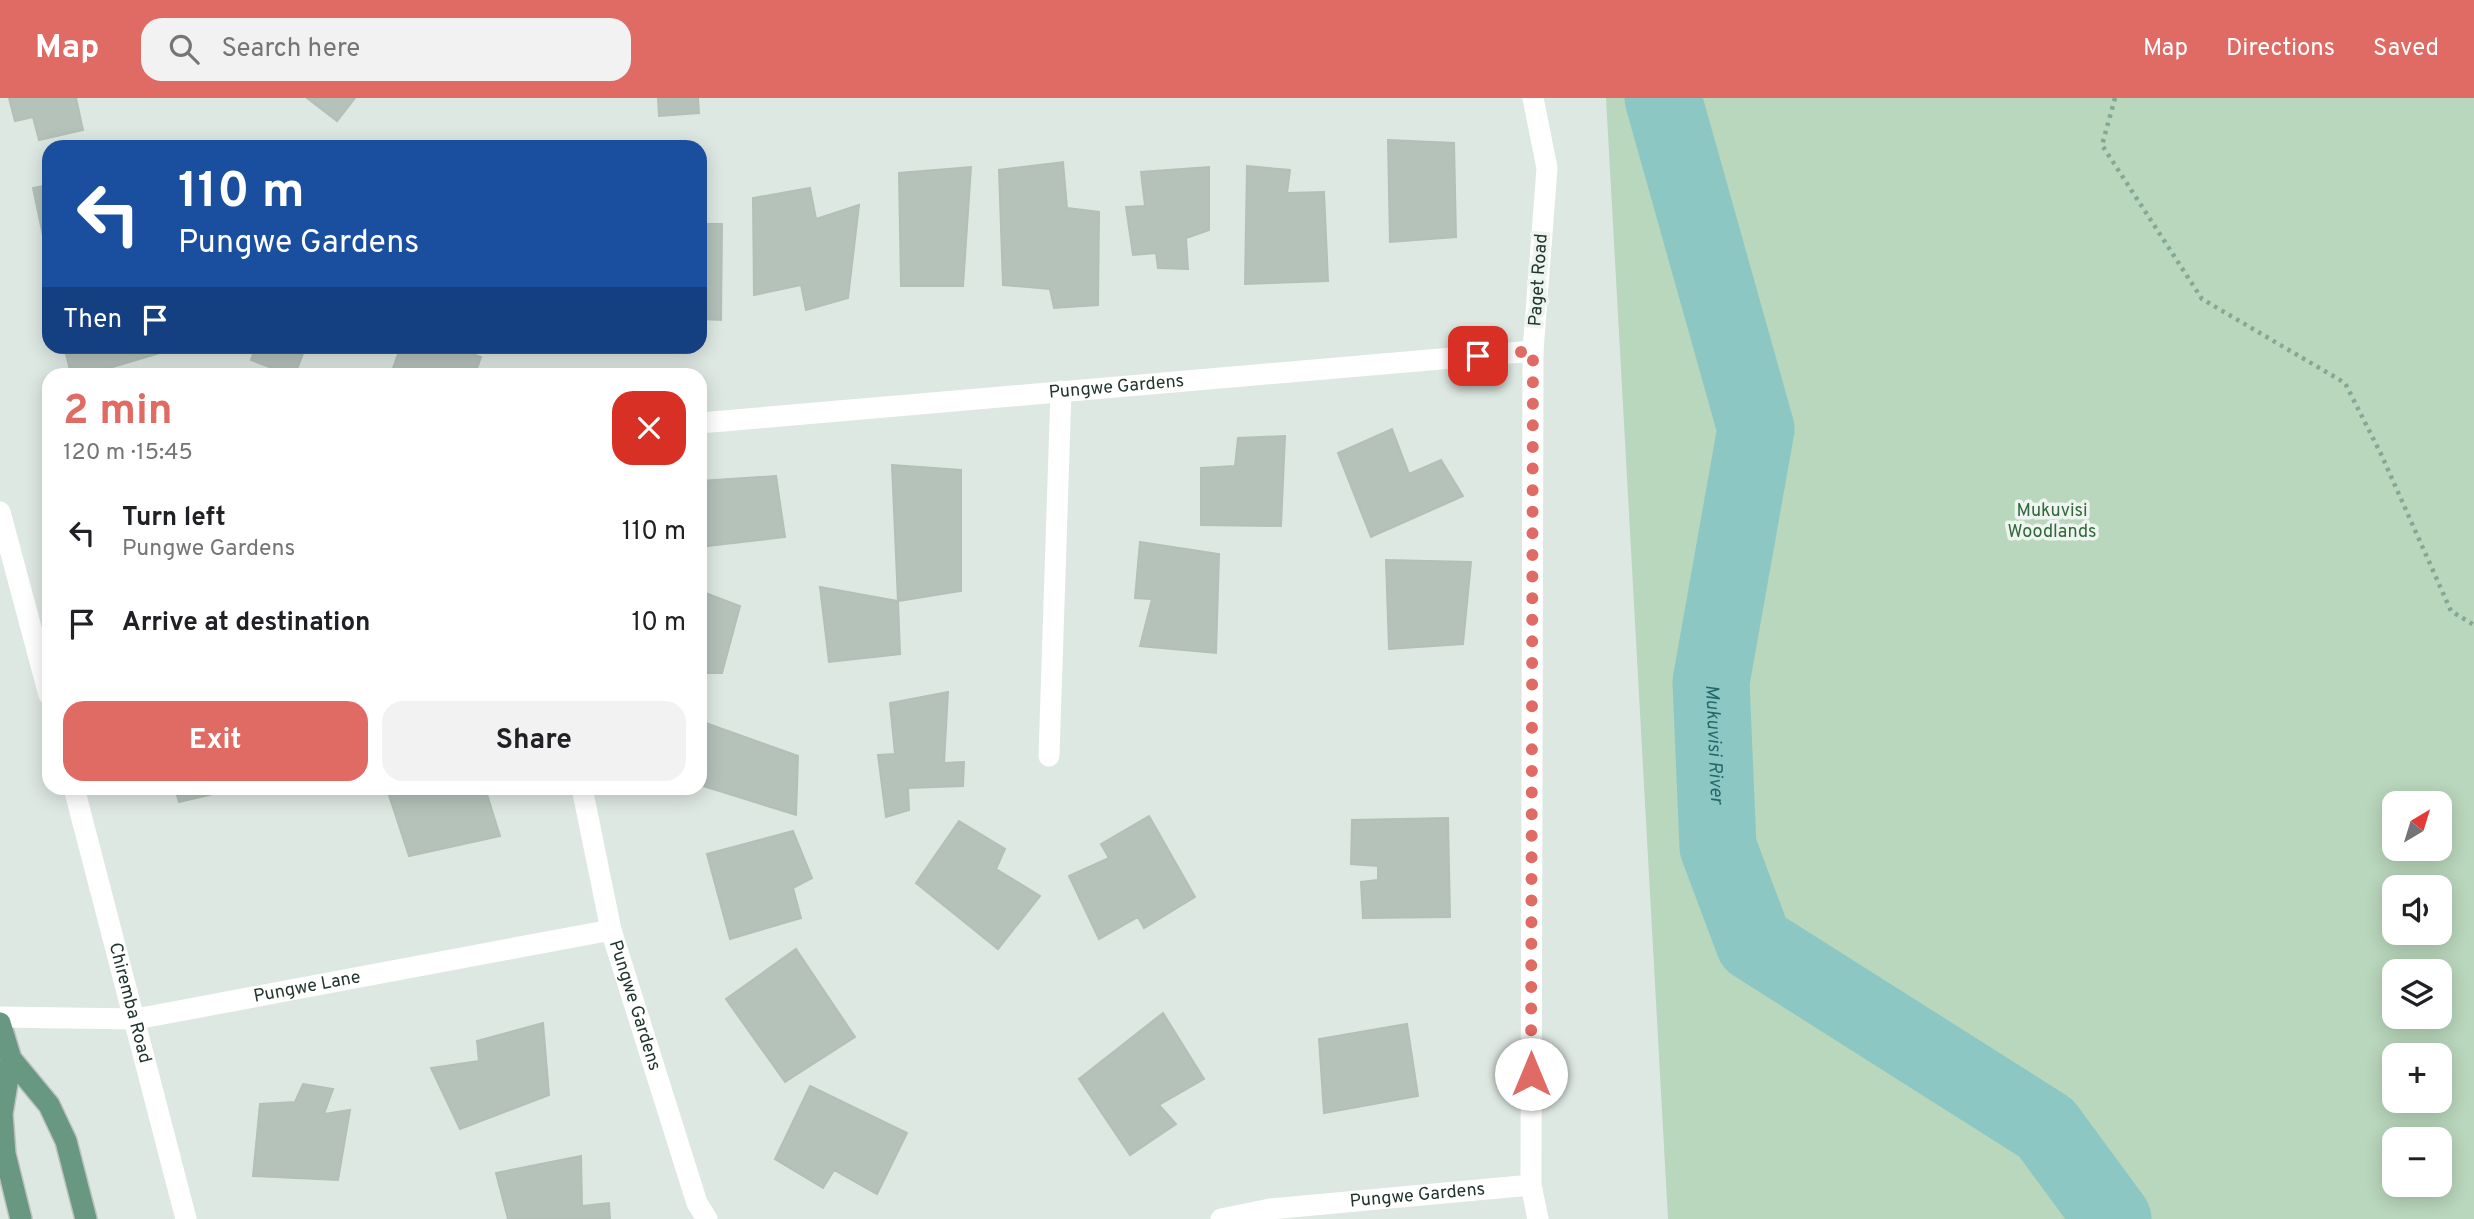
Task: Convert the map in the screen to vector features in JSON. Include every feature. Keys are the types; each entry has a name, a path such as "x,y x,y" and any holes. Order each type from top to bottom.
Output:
{"main road":[{"path":"0,1023 5,1060 2,1114 5,1154 21,1219"},
{"path":"5,1060 49,1105 66,1141 86,1219"}],"street":[{"name":"Paget Road","path":"1533,98 1547,168 1533,351 1531,1185 1538,1219"},
{"name":"Pungwe Gardens","path":"707,422 1533,351"},
{"path":"1049,756 1061,391"},
{"path":"0,512 42,669"},
{"name":"Chiremba Road","path":"76,795 186,1219"},
{"name":"Pungwe Gardens","path":"583,795 611,930 697,1203 707,1219"},
{"name":"Pungwe Lane","path":"0,1017 136,1019 611,930"},
{"name":"Pungwe Gardens","path":"1221,1219 1269,1209 1531,1185"}],"path":[{"path":"2115,98 2102,145 2202,299 2345,383 2381,454 2451,611 2474,625"}],"green space":[{"name":"Mukuvisi Woodlands","path":"1606,98 2474,98 2474,1219 1668,1219"}],"building":[{"path":"9,98 76,98 83,130 39,140 33,117 15,121"},
{"path":"307,98 355,98 337,121"},
{"path":"658,98 698,98 699,113 659,116"},
{"path":"1388,140 1454,143 1456,237 1390,242"},
{"path":"1063,162 1067,208 1099,212 1098,305 1054,308 1050,289 1003,285 999,170"},
{"path":"1247,166 1290,170 1287,193 1324,192 1328,281 1245,284"},
{"path":"971,167 963,286 901,286 899,173"},
{"path":"1209,167 1209,230 1186,238 1188,269 1158,268 1156,253 1133,255 1126,207 1145,206 1141,172"},
{"path":"42,186 42,231 33,188"},
{"path":"810,188 816,219 859,205 848,298 806,310 801,285 754,295 753,198"},
{"path":"707,224 722,224 721,320 707,319"},
{"path":"66,354 156,354 109,368 70,368"},
{"path":"253,354 303,354 297,368 272,368 251,360"},
{"path":"398,354 473,354 481,357 477,368 393,368"},
{"path":"1392,429 1409,474 1441,460 1463,496 1371,537 1338,453"},
{"path":"1285,436 1281,526 1201,525 1201,468 1235,466 1238,438"},
{"path":"892,465 961,470 961,591 898,601"},
{"path":"776,476 785,537 707,546 707,481"},
{"path":"1140,542 1219,554 1216,653 1140,646 1152,599 1135,598"},
{"path":"1386,560 1471,562 1463,644 1389,649"},
{"path":"820,587 898,601 900,654 829,662"},
{"path":"707,594 740,606 722,673 707,673"},
{"path":"948,692 944,763 964,762 963,786 908,788 909,810 886,817 878,755 895,754 890,703"},
{"path":"707,724 798,756 796,815 707,787"},
{"path":"177,795 208,795 179,802"},
{"path":"389,795 487,795 500,836 409,856"},
{"path":"1149,816 1195,897 1144,928 1138,917 1099,939 1069,876 1109,858 1101,844"},
{"path":"1448,818 1450,917 1363,918 1361,882 1378,880 1378,866 1351,864 1352,820"},
{"path":"959,821 1005,849 996,869 1040,896 998,949 916,883"},
{"path":"793,831 812,878 793,888 801,918 730,939 707,854"},
{"path":"796,949 855,1037 785,1082 726,999"},
{"path":"1163,1013 1204,1079 1159,1105 1176,1124 1130,1155 1079,1079"},
{"path":"543,1023 549,1095 460,1129 431,1068 479,1061 477,1041"},
{"path":"1407,1024 1418,1096 1324,1113 1319,1039"},
{"path":"303,1084 333,1089 324,1114 350,1110 338,1180 253,1176 260,1104 295,1102"},
{"path":"810,1086 907,1133 877,1194 834,1170 823,1188 775,1159"},
{"path":"581,1156 582,1206 609,1203 610,1219 508,1219 496,1173"}],"waterway":[{"name":"Mukuvisi River","path":"1663,98 1756,429 1711,682 1718,847 1754,943 2046,1128 2113,1219"}],"route":[{"path":"1478,356 1533,351 1531,1074"}]}
